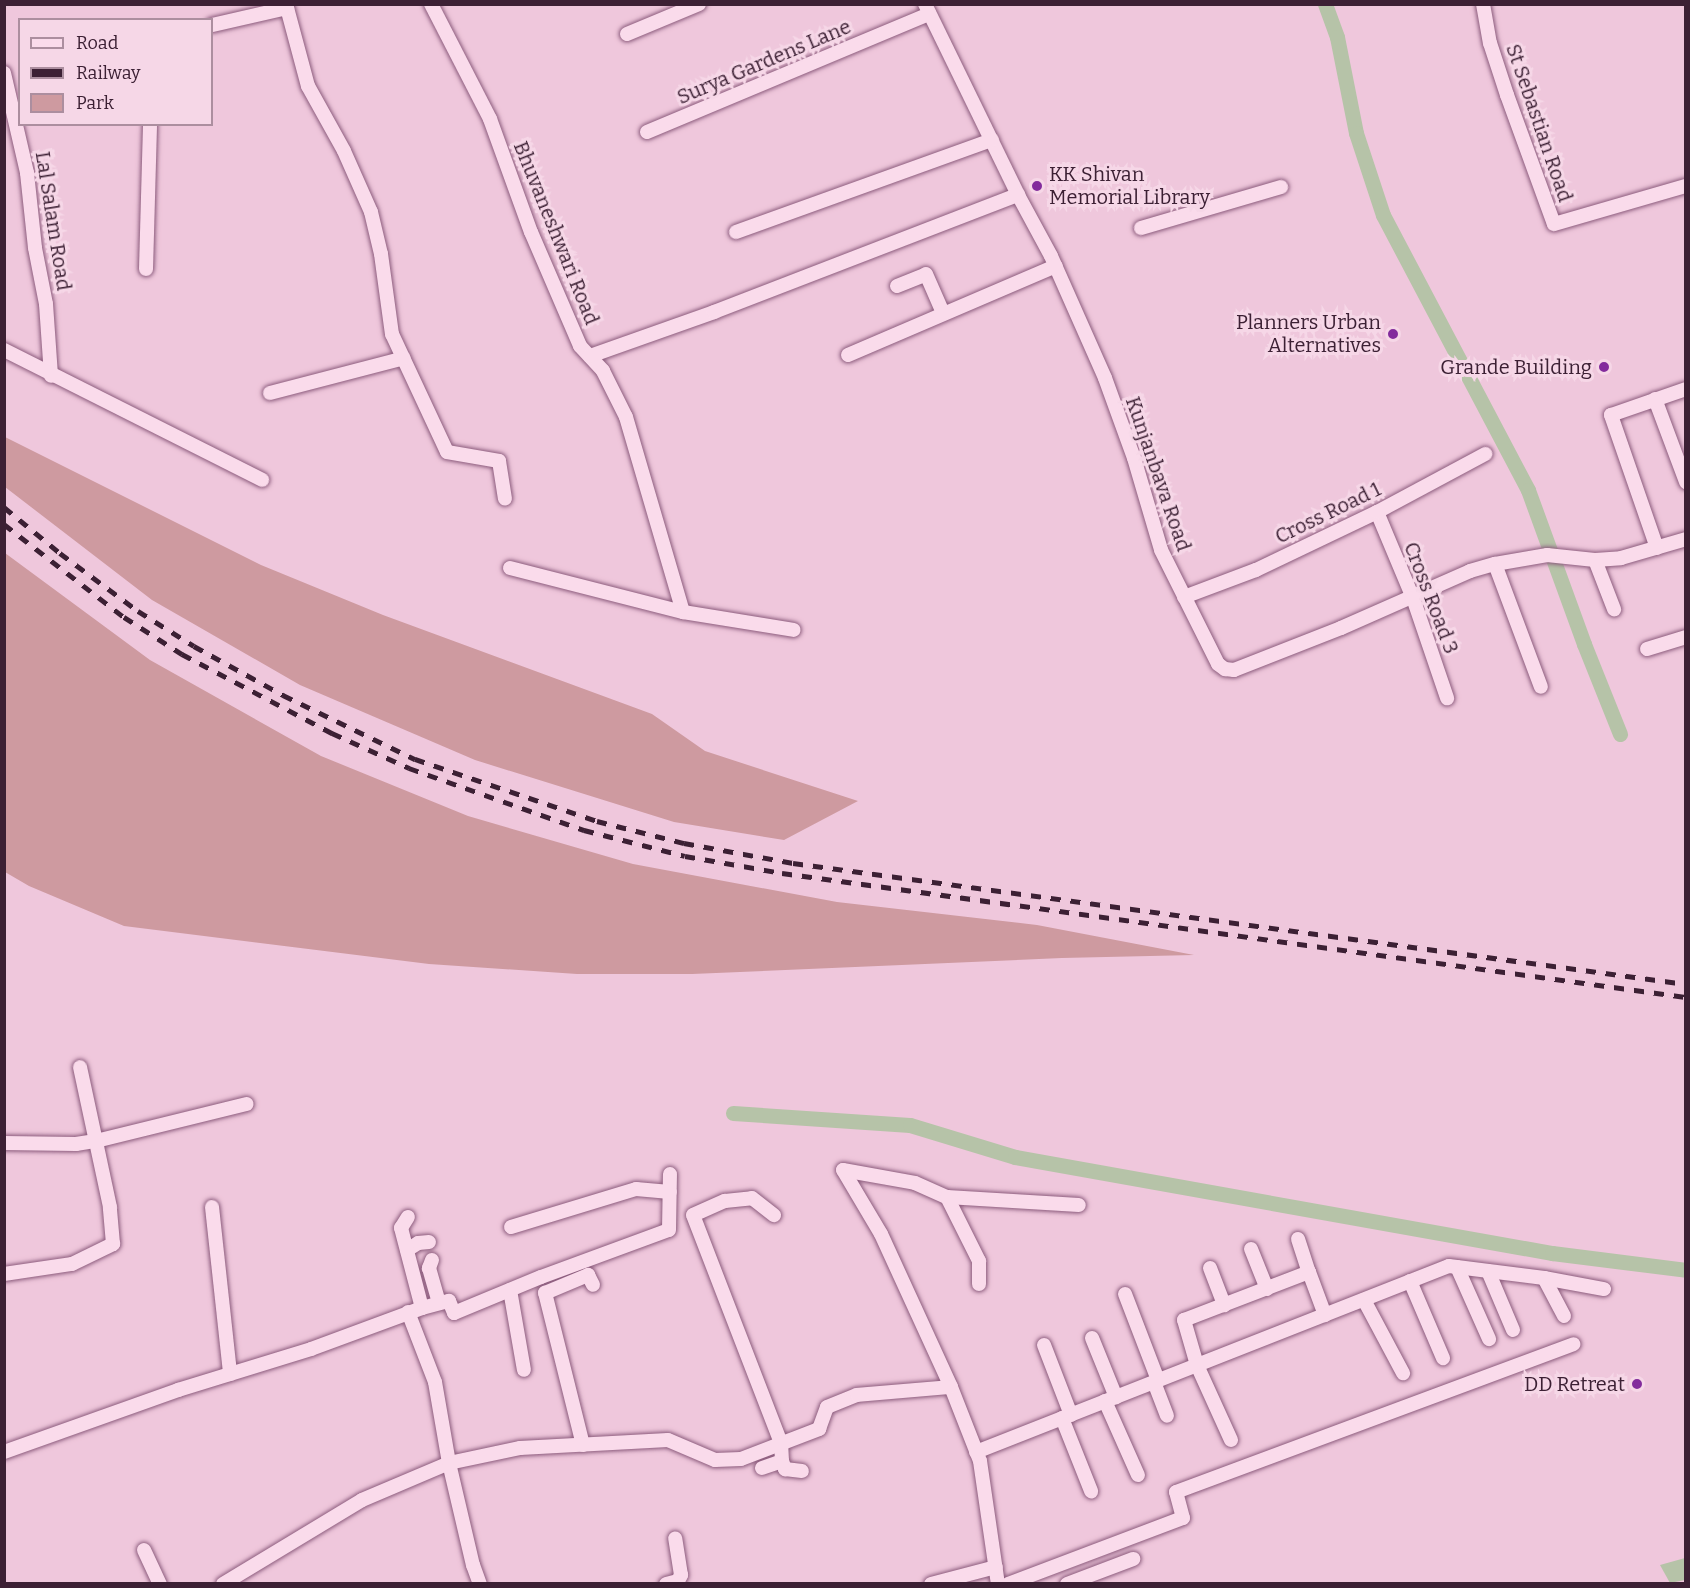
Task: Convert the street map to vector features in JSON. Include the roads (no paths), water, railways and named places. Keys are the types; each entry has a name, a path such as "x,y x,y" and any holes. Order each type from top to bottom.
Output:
{"street":[{"name":"Bhuvaneshwari Road","path":"431,4 445,34 478,91 560,302 580,346 603,370 626,417 683,612"},
{"path":"627,34 699,4"},
{"name":"St Sebastian Road","path":"1483,4 1490,43 1503,85 1554,224 1686,186"},
{"path":"213,24 287,6 309,86 344,151 371,212 381,254 392,334 447,452 499,461 505,499"},
{"name":"Surya Gardens Lane","path":"647,132 927,9"},
{"name":"Kunjanbava Road","path":"927,9 1018,195 1056,266 1106,378 1134,458 1161,550 1218,664 1225,669 1234,670 1413,598 1470,571 1517,559 1547,555 1595,560 1621,558 1686,539"},
{"name":"Lal Salam Road","path":"4,73 27,173 35,248 46,304 51,376"},
{"path":"146,269 150,126"},
{"path":"735,232 992,140"},
{"path":"1141,228 1281,187"},
{"path":"590,356 714,312 1018,195"},
{"path":"848,355 1056,266"},
{"path":"897,286 926,274 943,313"},
{"path":"4,350 51,376 121,407 262,480"},
{"path":"270,393 404,358"},
{"path":"1657,548 1611,414 1686,389"},
{"path":"1655,399 1686,482"},
{"name":"Cross Road 1","path":"1184,597 1256,570 1377,512 1485,454"},
{"name":"Cross Road 3","path":"1377,512 1413,598 1446,698"},
{"path":"1595,560 1614,609"},
{"path":"1495,564 1541,687"},
{"path":"510,568 683,612 794,630"},
{"path":"1647,649 1686,637"},
{"path":"4,1274 72,1263 113,1244 110,1207 80,1067"},
{"path":"4,1143 76,1144 96,1141 247,1104"},
{"path":"998,1584 980,1461 951,1387 881,1234 843,1170 915,1183 947,1197 1079,1205"},
{"path":"4,1452 44,1436 311,1349 415,1310 449,1301 454,1313 540,1277 669,1230 670,1174"},
{"path":"511,1227 636,1190 670,1192"},
{"path":"947,1197 980,1261 979,1284"},
{"path":"669,1212 693,1215 725,1201 752,1198 774,1215"},
{"path":"212,1206 230,1374"},
{"path":"693,1215 781,1443 785,1469 802,1471"},
{"path":"408,1217 401,1228 407,1251 415,1310 435,1382 449,1463 473,1565 480,1584"},
{"path":"1298,1239 1325,1315"},
{"path":"407,1251 418,1243 429,1242"},
{"path":"1251,1249 1267,1288"},
{"path":"432,1260 429,1268 439,1303"},
{"path":"976,1452 1449,1266 1544,1278 1604,1289"},
{"path":"1457,1267 1489,1338"},
{"path":"1210,1268 1224,1305"},
{"path":"1488,1271 1513,1330"},
{"path":"1232,1440 1197,1365 1184,1320 1309,1272"},
{"path":"545,1293 588,1275 593,1286"},
{"path":"540,1277 583,1445"},
{"path":"1544,1278 1564,1316"},
{"path":"1410,1281 1443,1358"},
{"path":"510,1290 524,1370"},
{"path":"1125,1294 1167,1416"},
{"path":"1364,1300 1403,1373"},
{"path":"1092,1338 1138,1475"},
{"path":"1008,1584 1183,1518 1176,1492 1573,1344"},
{"path":"1044,1345 1091,1491"},
{"path":"223,1584 362,1500 449,1463 520,1448 668,1440 715,1460 741,1459 819,1429 827,1407 857,1395 951,1387"},
{"path":"762,1468 782,1461"},
{"path":"666,1584 678,1581 681,1575 675,1538"},
{"path":"144,1550 160,1584"},
{"path":"1067,1584 1133,1559"},
{"path":"931,1584 996,1567"}],"waterway":[{"path":"1325,4 1337,37 1356,133 1383,215 1528,490 1584,644 1620,734"},
{"path":"733,1113 910,1125 1015,1157 1552,1253 1686,1270"}],"railway":[{"path":"4,507 60,553 138,611 194,646 283,695 415,759 597,821 684,843 793,863 1686,984"},
{"path":"4,524 124,617 182,654 332,733 409,768 584,830 685,856 782,873 1686,997"}],"place":[{"name":"KK Shivan Memorial Library","path":"1037,186"},
{"name":"Planners Urban Alternatives","path":"1393,334"},
{"name":"Grande Building","path":"1604,367"},
{"name":"DD Retreat","path":"1637,1384"}]}
